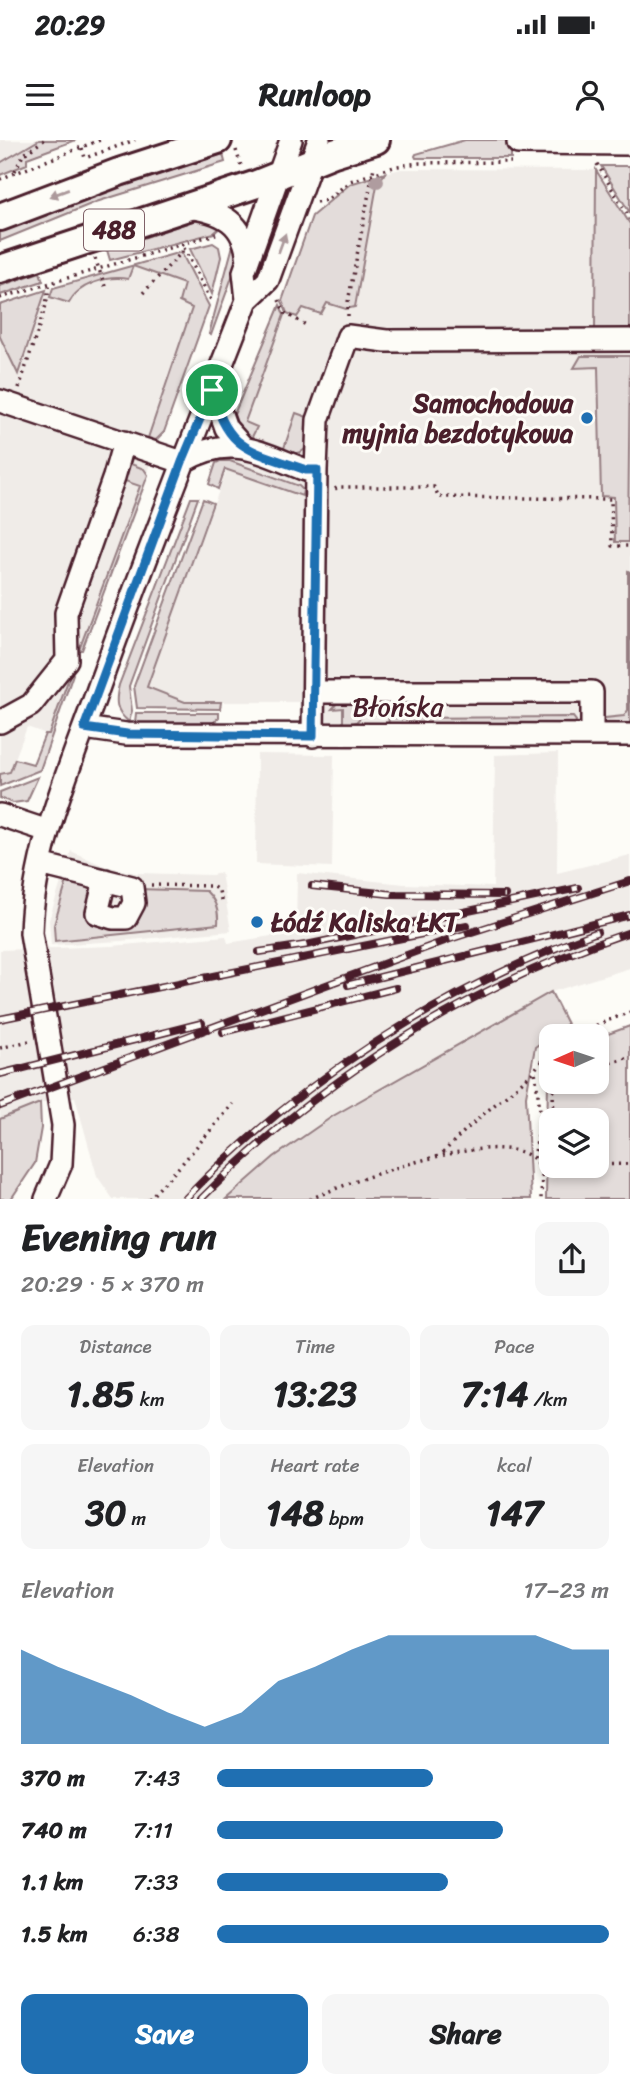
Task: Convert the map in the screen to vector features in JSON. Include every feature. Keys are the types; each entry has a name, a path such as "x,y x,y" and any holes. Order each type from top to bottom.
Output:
{"main road":[{"name":"488","path":"0,216 132,167 218,140"},
{"name":"488","path":"0,269 279,175 315,151 376,140"}],"street":[{"path":"247,300 244,272 292,140"},
{"path":"518,143 614,146"},
{"path":"46,1199 58,1173 63,1135 31,933 33,901 48,831 103,673 182,462 247,300 268,280 315,151"},
{"path":"184,206 210,211 238,227 248,261"},
{"path":"313,736 318,420 348,336 386,341 630,340"},
{"path":"212,390 226,428 243,447"},
{"path":"8,399 182,462 218,447 243,447 306,470 317,470"},
{"path":"0,722 31,705 67,660 66,612 124,442"},
{"path":"67,660 103,673"},
{"path":"314,692 592,692 592,734"},
{"name":"Błońska","path":"84,728 127,734 630,734"},
{"path":"0,815 48,831"},
{"path":"40,864 105,880 132,887 134,903 126,918 113,918 97,913 105,880"}],"path":[{"path":"14,173 23,155 44,140"},
{"path":"0,179 100,140"},
{"path":"81,147 85,158 135,140"},
{"path":"614,146 630,219"},
{"path":"310,203 327,200 346,183 373,173 420,163"},
{"path":"348,336 348,302 374,167"},
{"path":"0,298 50,280 184,246 222,230"},
{"path":"143,293 184,246"},
{"path":"184,246 213,304"},
{"path":"95,255 106,289"},
{"path":"8,399 46,305 50,280"},
{"path":"279,300 285,313 306,325"},
{"path":"316,492 332,492 338,487 434,488 439,497 611,499 612,545 630,545"},
{"path":"132,887 144,884 212,886 219,891 222,904"},
{"path":"600,1024 630,1012"},
{"path":"0,1048 48,1037"},
{"path":"609,1063 630,1057"},
{"path":"443,1154 458,1137 539,1064"},
{"path":"534,1158 541,1118 535,1070"},
{"path":"149,1199 233,1104"},
{"path":"310,1199 350,1182 461,1150 512,1151 534,1158 539,1166"},
{"path":"609,1165 630,1164"},
{"path":"540,1178 541,1199"}],"shaded area":[{"path":"0,140 38,140 0,163"},
{"path":"39,140 76,140 27,158 27,164 0,175 0,163"},
{"path":"465,140 511,140 511,158 415,156 416,154"},
{"path":"223,154 225,162 96,202 0,241 0,232 107,191"},
{"path":"601,166 630,166 630,213"},
{"path":"401,169 596,170 595,331 630,242 630,727 299,727 299,702 185,702 147,687 294,286 355,305 377,185 385,173"},
{"path":"596,170 630,224 630,331 595,331"},
{"path":"385,173 377,185 355,307 346,309 327,303 321,314 303,308 297,317 287,313 282,301 312,216 350,184"},
{"path":"193,221 207,221 222,226 214,233 110,260 107,250"},
{"path":"235,238 237,263 211,335 209,334"},
{"path":"213,243 219,247 221,257 212,294 190,249"},
{"path":"181,252 209,306 49,735 27,727 10,772 0,774 0,305 115,269"},
{"path":"181,252 209,306 164,432 156,440 148,438 192,308 179,302 184,284 133,266 128,279 112,278 94,282 73,296 69,303 50,297 53,288"},
{"path":"40,272 43,281 0,295 0,286"},
{"path":"46,290 18,374 0,337 0,305"},
{"path":"280,305 284,315 245,422 257,427 249,438 230,424"},
{"path":"581,356 630,356 628,542 615,542 614,497 601,496 598,367 574,368"},
{"path":"296,413 310,418 309,433 304,450 292,453 283,451"},
{"path":"230,461 299,486 303,490 302,496 225,469 218,489 209,484 216,463"},
{"path":"126,462 144,469 148,475 82,650 79,650 140,486 119,479"},
{"path":"191,498 198,498 129,686 132,711 129,722 117,705 119,685"},
{"path":"203,499 213,503 147,687 185,702 221,702 220,709 137,708 134,686"},
{"path":"628,571 630,728 608,728 603,724 605,718 624,716 628,710"},
{"path":"71,672 73,674 40,770 0,786 0,774 10,772 15,759 33,764 45,734 49,734"},
{"path":"338,702 375,702 394,707 395,718 573,717 576,721 574,726 389,725 388,714 364,714 356,722 343,726 343,708 332,709"},
{"path":"136,713 219,713 219,717 209,727 135,724"},
{"path":"558,753 557,873 630,855 630,968 551,992 333,1116 274,1157 226,1199 113,1199 97,1176 75,1097 40,1103 0,1119 0,950 112,946 226,936 228,943 296,932 297,873 404,884 493,887 495,755"},
{"path":"257,754 334,755 332,867 256,864"},
{"path":"38,777 27,801 13,803 0,798 0,792"},
{"path":"71,851 104,866 136,873 221,873 231,931 51,945 49,920"},
{"path":"67,881 92,888 86,918 107,925 138,889 206,891 216,906 218,924 55,941 54,925"},
{"path":"551,992 567,1024 539,1024 539,1044 535,1047 526,1096 531,1199 226,1199 274,1157 333,1116"},
{"path":"630,1026 630,1199 546,1199 546,1178 609,1178 609,1108 548,1108 548,1094 609,1094 609,1034"},
{"path":"40,1103 41,1128 35,1163 11,1199 0,1199 0,1119"}],"railway":[{"path":"0,1106 450,939 630,881"},
{"path":"312,886 390,894 505,895"},
{"path":"259,952 306,945 578,888"},
{"path":"348,985 630,915"},
{"path":"0,1019 467,925"},
{"path":"185,1199 276,1115 376,1042 483,981 597,932"},
{"path":"201,1199 247,1155 296,1114 400,1040 512,979 630,932"},
{"path":"223,1032 396,988"},
{"path":"0,1074 202,1023"}],"place":[{"name":"Samochodowa myjnia bezdotykowa","path":"587,418"},
{"name":"Łódź Kaliska ŁKT","path":"257,922"}],"route":[{"path":"212,390 226,428 243,447 306,470 317,470 313,736 127,734 84,728 182,462 212,390"}]}
